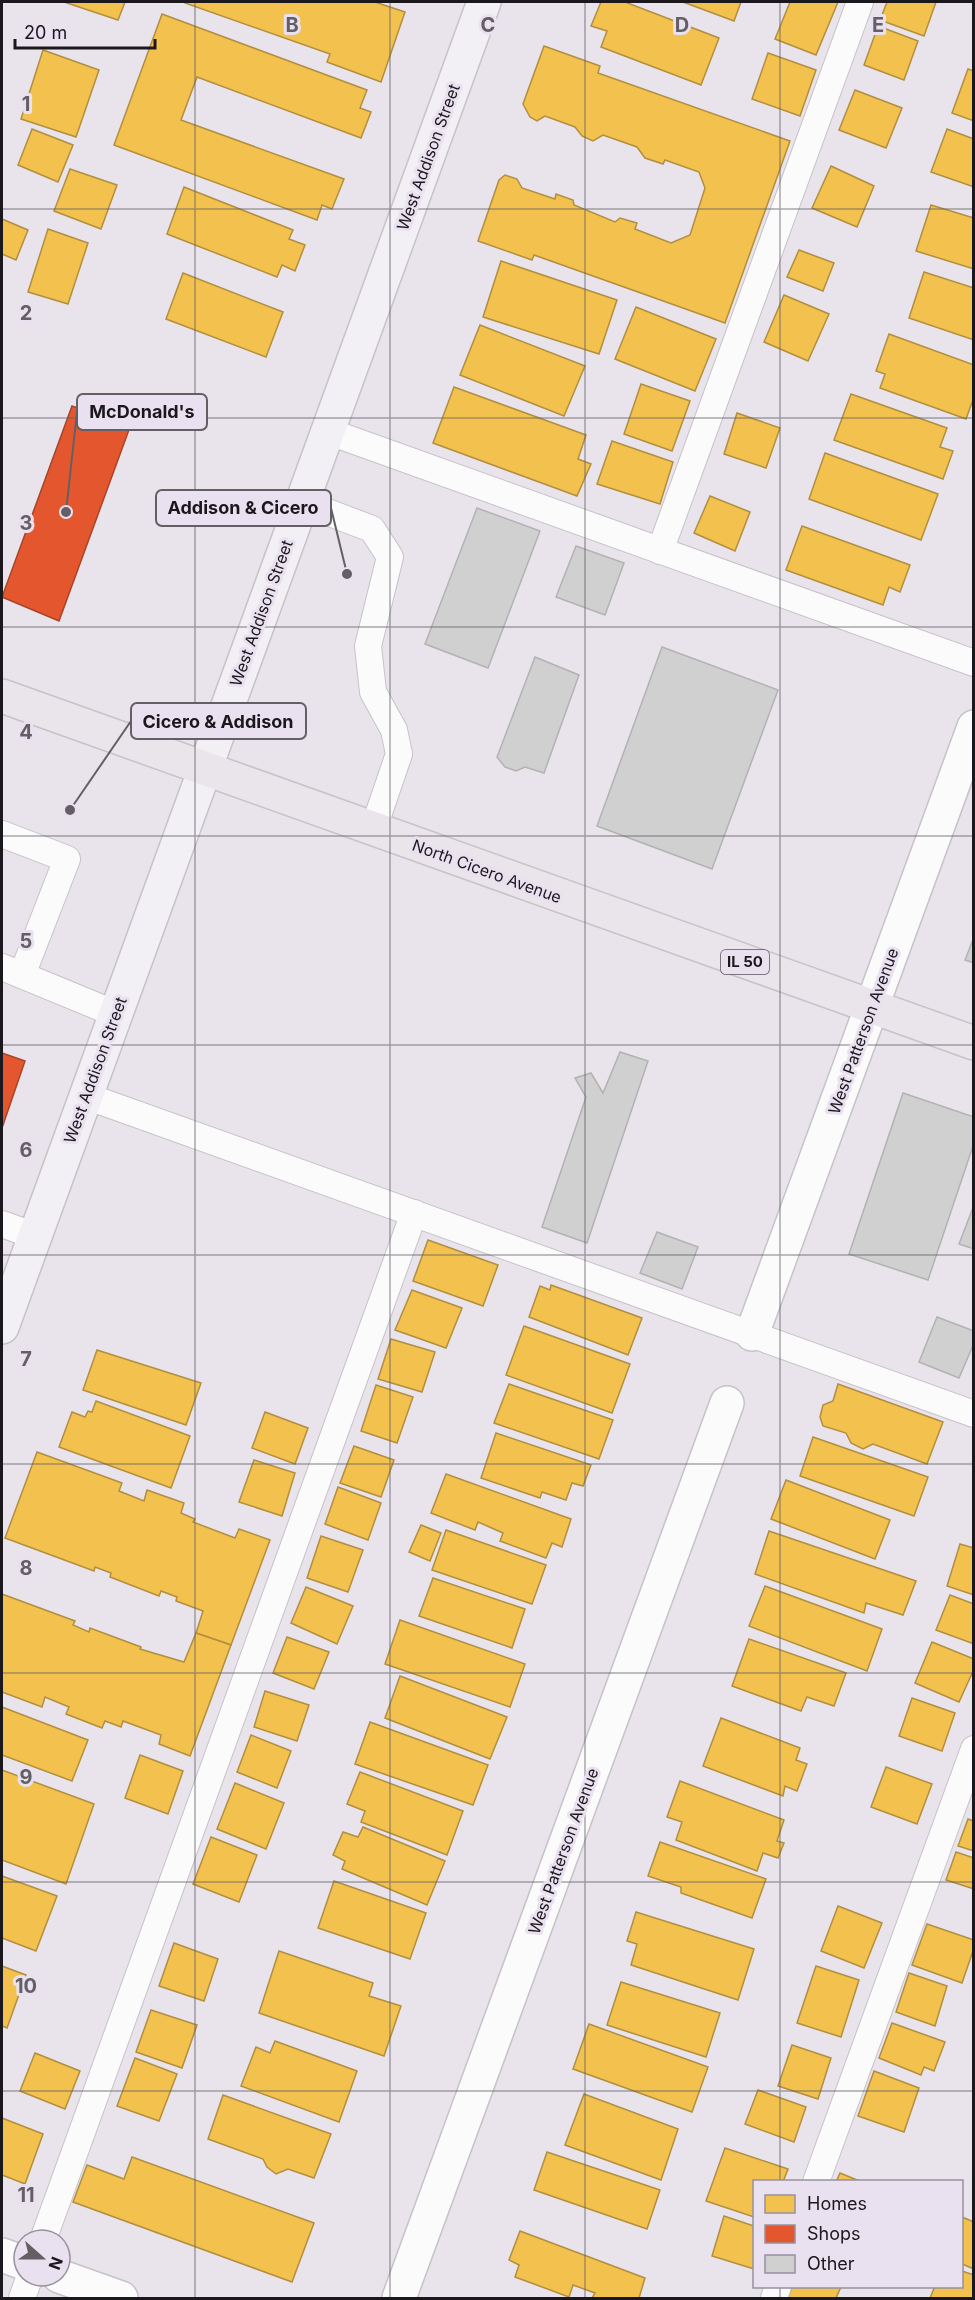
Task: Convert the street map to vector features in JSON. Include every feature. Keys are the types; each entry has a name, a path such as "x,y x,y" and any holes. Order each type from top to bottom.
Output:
{"main road":[{"name":"North Cicero Avenue","path":"2,696 974,1043"}],"street":[{"name":"West Addison Street","path":"2,1327 484,2"},
{"name":"West Patterson Avenue","path":"752,1334 974,727"},
{"name":"West Patterson Avenue","path":"399,2298 727,1403"},
{"path":"72,2281 121,2298"}],"lane":[{"path":"660,551 860,2"},
{"path":"327,431 974,663"},
{"path":"301,502 372,529 390,557 368,646 373,692 394,730 399,754 373,830"},
{"path":"2,834 67,859 12,971 116,1014"},
{"path":"86,1096 974,1414"},
{"path":"47,2228 414,1213"},
{"path":"2,1224 35,1236"},
{"path":"816,2180 974,1749"}],"building: Homes":[{"path":"64,2 125,2 118,20"},
{"path":"185,2 375,2 405,12 381,82 327,62 330,54"},
{"path":"601,2 625,2 719,38 701,85 601,47 607,31 591,26"},
{"path":"683,2 741,2 734,21"},
{"path":"790,2 838,2 816,55 775,39"},
{"path":"887,2 936,2 924,36 880,20"},
{"path":"162,14 367,90 360,108 371,112 361,138 197,77 181,120 344,179 332,209 322,205 317,220 114,145"},
{"path":"878,26 918,41 904,80 864,65"},
{"path":"544,46 600,66 598,73 790,141 725,323 534,255 532,260 478,241 499,180 505,175 517,179 522,188 555,199 556,194 573,200 574,205 615,222 620,218 637,223 635,229 671,243 690,235 705,188 699,172 665,160 663,164 645,158 637,147 603,135 593,141 582,136 575,127 545,116 537,121 530,117 523,104"},
{"path":"43,50 99,70 76,137 21,119"},
{"path":"768,53 816,70 800,116 752,99"},
{"path":"968,69 974,71 974,121 952,113"},
{"path":"855,90 902,108 886,148 839,130"},
{"path":"32,129 73,145 58,182 18,165"},
{"path":"947,129 974,139 974,187 931,172"},
{"path":"831,166 874,186 857,227 812,208"},
{"path":"70,169 117,185 101,229 54,211"},
{"path":"184,187 293,230 289,239 305,245 295,271 282,265 277,277 167,234"},
{"path":"931,205 974,218 974,269 916,251"},
{"path":"2,219 28,230 16,260 2,254"},
{"path":"48,229 88,243 68,304 28,292"},
{"path":"799,250 834,263 823,291 787,277"},
{"path":"501,261 617,300 599,354 483,317"},
{"path":"924,272 974,288 974,340 909,318"},
{"path":"183,273 283,312 266,357 166,319"},
{"path":"784,295 829,314 808,361 764,342"},
{"path":"636,307 716,339 695,391 615,359"},
{"path":"480,325 585,366 564,416 460,375"},
{"path":"889,334 974,365 974,397 966,419 880,388 885,374 876,371"},
{"path":"641,384 690,401 672,451 624,434"},
{"path":"454,387 586,435 578,459 591,464 577,496 433,443"},
{"path":"851,394 947,428 940,447 953,451 943,479 834,440"},
{"path":"737,413 780,428 766,468 724,454"},
{"path":"612,441 673,462 660,504 597,484"},
{"path":"825,453 938,494 921,540 809,499"},
{"path":"710,496 750,512 735,551 694,533"},
{"path":"802,526 910,565 900,592 889,587 883,605 786,570"},
{"path":"428,1240 498,1265 483,1306 413,1281"},
{"path":"551,1285 642,1318 628,1355 529,1317 540,1286 550,1290"},
{"path":"412,1290 462,1308 446,1348 395,1330"},
{"path":"524,1326 630,1364 612,1413 506,1375"},
{"path":"391,1339 435,1352 422,1392 378,1379"},
{"path":"97,1350 201,1383 186,1425 83,1390"},
{"path":"509,1384 613,1420 599,1459 494,1423"},
{"path":"838,1384 943,1422 927,1464 873,1444 863,1449 851,1443 846,1433 823,1426 820,1417 823,1405 833,1401"},
{"path":"376,1385 413,1397 397,1443 361,1431"},
{"path":"96,1401 190,1436 171,1488 59,1447 72,1412 85,1417 88,1411 92,1412"},
{"path":"265,1412 308,1428 295,1464 252,1448"},
{"path":"496,1433 591,1465 583,1486 572,1483 566,1500 542,1492 540,1498 481,1478"},
{"path":"813,1437 928,1477 914,1516 800,1476"},
{"path":"354,1446 394,1460 381,1497 340,1483"},
{"path":"37,1452 122,1483 119,1491 144,1501 147,1490 184,1503 181,1513 195,1519 193,1522 235,1538 239,1529 270,1540 231,1645 196,1633 203,1611 176,1601 177,1597 161,1591 159,1596 110,1577 111,1573 95,1567 94,1571 5,1538"},
{"path":"254,1460 295,1473 282,1516 239,1502"},
{"path":"446,1474 571,1519 562,1547 552,1543 546,1558 500,1541 503,1533 478,1522 475,1530 431,1513"},
{"path":"786,1480 890,1520 875,1559 771,1519"},
{"path":"338,1487 381,1503 368,1540 325,1524"},
{"path":"421,1525 441,1533 430,1561 409,1552"},
{"path":"446,1530 546,1565 532,1604 432,1570"},
{"path":"769,1531 916,1581 903,1615 866,1603 864,1613 755,1574"},
{"path":"321,1536 363,1550 348,1592 307,1578"},
{"path":"960,1544 974,1548 974,1595 947,1586"},
{"path":"433,1578 525,1609 512,1648 419,1616"},
{"path":"765,1586 882,1629 867,1671 749,1626"},
{"path":"306,1587 353,1606 337,1644 291,1623"},
{"path":"2,1594 75,1621 73,1625 89,1632 90,1628 141,1647 140,1649 184,1662 196,1633 231,1645 190,1756 159,1744 161,1735 123,1721 121,1727 105,1721 102,1728 66,1714 69,1707 45,1697 42,1707 2,1692"},
{"path":"950,1595 974,1604 974,1644 936,1630"},
{"path":"400,1620 525,1664 510,1707 385,1664"},
{"path":"287,1637 329,1652 314,1689 273,1673"},
{"path":"749,1639 846,1673 834,1706 807,1697 801,1711 732,1686"},
{"path":"932,1642 974,1659 974,1669 959,1702 915,1683"},
{"path":"400,1676 507,1717 490,1759 385,1718"},
{"path":"265,1691 309,1705 297,1741 254,1727"},
{"path":"912,1698 955,1713 942,1751 899,1736"},
{"path":"2,1707 88,1740 72,1781 2,1755"},
{"path":"721,1718 800,1748 796,1760 807,1764 797,1791 785,1786 783,1796 703,1766"},
{"path":"370,1722 488,1765 473,1805 355,1764"},
{"path":"251,1735 291,1751 277,1788 237,1772"},
{"path":"140,1755 183,1771 168,1814 125,1798"},
{"path":"886,1767 932,1784 917,1824 871,1807"},
{"path":"2,1770 94,1804 66,1884 2,1860"},
{"path":"360,1772 463,1811 447,1855 361,1822 365,1811 347,1804"},
{"path":"680,1781 784,1820 777,1841 784,1843 778,1858 763,1853 757,1871 676,1840 682,1822 667,1817"},
{"path":"235,1783 284,1803 266,1849 217,1829"},
{"path":"968,1819 974,1821 974,1851 958,1846"},
{"path":"363,1827 445,1861 427,1905 342,1869 345,1861 333,1855 343,1832 358,1837"},
{"path":"211,1837 257,1855 239,1902 193,1884"},
{"path":"660,1842 766,1879 752,1918 681,1893 681,1887 648,1876"},
{"path":"956,1852 974,1858 974,1889 946,1880"},
{"path":"2,1876 57,1896 36,1951 2,1938"},
{"path":"334,1881 426,1913 410,1959 318,1928"},
{"path":"838,1906 882,1923 864,1968 821,1951"},
{"path":"636,1912 754,1949 738,2000 631,1965 637,1944 627,1941"},
{"path":"927,1924 974,1940 974,1948 962,1983 912,1965"},
{"path":"174,1943 218,1959 204,2001 159,1986"},
{"path":"279,1951 373,1983 369,1996 401,2006 384,2056 259,2013"},
{"path":"2,1966 26,1975 7,2028 2,2026"},
{"path":"816,1966 859,1980 841,2037 797,2023"},
{"path":"909,1973 947,1986 935,2026 896,2012"},
{"path":"621,1982 720,2013 706,2057 607,2025"},
{"path":"151,2010 197,2025 182,2068 136,2052"},
{"path":"892,2023 945,2042 934,2071 924,2067 921,2075 879,2058"},
{"path":"589,2024 708,2067 692,2112 573,2069"},
{"path":"275,2041 357,2071 339,2122 241,2086 256,2047 270,2053"},
{"path":"792,2045 831,2058 818,2099 778,2086"},
{"path":"35,2053 80,2071 65,2109 20,2091"},
{"path":"135,2058 177,2074 159,2121 117,2106"},
{"path":"874,2071 919,2088 904,2132 858,2116"},
{"path":"758,2090 806,2107 794,2142 745,2124"},
{"path":"584,2094 678,2129 661,2180 565,2145"},
{"path":"223,2095 331,2134 314,2178 288,2169 276,2174 267,2167 263,2159 208,2139"},
{"path":"2,2118 43,2134 25,2184 2,2175"},
{"path":"725,2148 788,2169 784,2180 753,2180 753,2217 706,2201"},
{"path":"547,2152 660,2190 647,2229 534,2190"},
{"path":"132,2157 314,2223 292,2282 73,2202 87,2165 124,2179"},
{"path":"840,2173 857,2180 837,2180"},
{"path":"724,2216 753,2226 753,2269 712,2256"},
{"path":"963,2217 974,2222 974,2269 963,2264"},
{"path":"520,2231 645,2278 639,2298 592,2298 595,2293 573,2285 569,2297 515,2277 519,2265 509,2260"},
{"path":"963,2271 974,2275 974,2298 930,2298 934,2288 963,2288"},
{"path":"791,2288 841,2288 836,2298 788,2298"}],"building: Shops":[{"path":"72,406 130,427 59,621 2,597"},
{"path":"2,1053 25,1061 2,1128"}],"building: Other":[{"path":"477,508 540,531 488,668 425,644"},
{"path":"576,546 624,563 605,615 556,597"},
{"path":"662,647 778,690 712,869 597,826"},
{"path":"535,657 579,675 544,773 525,767 516,771 505,767 497,757"},
{"path":"974,937 974,963 965,960"},
{"path":"620,1052 648,1061 587,1243 542,1227 586,1097 575,1078 591,1073 603,1093"},
{"path":"903,1093 974,1117 974,1143 928,1280 849,1254"},
{"path":"974,1205 974,1249 959,1244"},
{"path":"657,1232 698,1247 682,1289 640,1273"},
{"path":"937,1317 974,1331 974,1343 959,1378 919,1362"}],"place":[{"name":"McDonald's","path":"66,512"},
{"name":"Addison & Cicero","path":"347,574"},
{"name":"Cicero & Addison","path":"70,810"}]}
